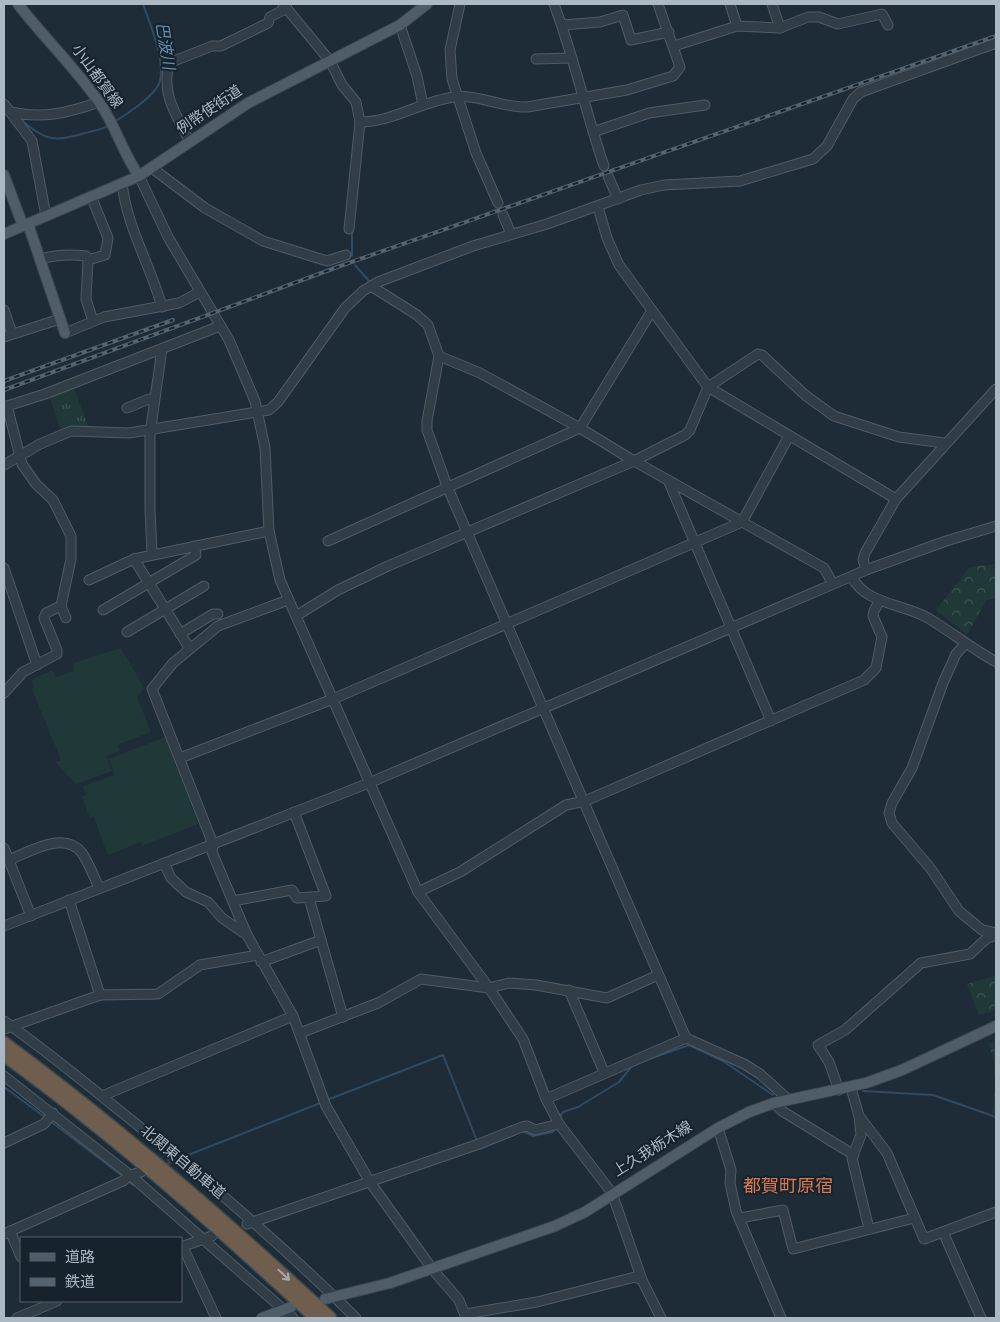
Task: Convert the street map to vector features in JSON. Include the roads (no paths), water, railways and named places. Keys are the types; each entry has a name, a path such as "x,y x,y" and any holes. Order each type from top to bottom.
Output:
{"highway":[{"name":"北関東自動車道","path":"4,1043 141,1149 252,1245 330,1318"},
{"name":"北関東自動車道","path":"4,1055 133,1155 206,1217 316,1318"}],"main road":[{"name":"小山都賀線","path":"18,4 60,52 99,102 126,156 139,176"},
{"name":"例幣使街道","path":"4,234 139,176 248,103 400,25 424,5"},
{"path":"4,175 40,260 64,333"},
{"name":"上久我栃木線","path":"330,1298 381,1286 432,1270 571,1220 718,1128 749,1112 774,1103 851,1088 902,1070 996,1026"},
{"path":"262,1318 287,1308"}],"street":[{"path":"460,4 450,50 452,79 476,153 498,203"},
{"path":"554,4 563,26 582,98 604,166"},
{"path":"360,122 458,96 516,107 626,90 673,76 680,66 658,4"},
{"path":"730,4 737,26"},
{"path":"772,4 780,28"},
{"path":"190,142 170,103 165,79 169,63 212,46 221,46 268,23 270,17 285,6 330,61 342,85 356,102 360,122 349,229"},
{"path":"674,46 737,26 780,28 808,17 820,17 838,24 882,14 888,25"},
{"path":"563,26 600,22 623,15 632,40 669,32"},
{"path":"400,25 417,76 423,105"},
{"path":"4,465 40,444 71,431 129,433 150,428 269,410 278,402 345,308 371,286 473,246 598,207 641,190 664,185 732,182 755,178 813,160 827,146 853,99 861,92 996,43"},
{"path":"536,59 572,58"},
{"path":"7,108 47,116 70,112 99,102"},
{"path":"593,132 649,113 705,105"},
{"path":"7,108 32,141 46,216"},
{"path":"152,168 205,208 263,240 329,262 346,255"},
{"path":"139,176 168,237 220,326 241,367 258,412 265,448 269,531 275,563 288,600 333,699 368,783 418,892 489,988 523,1039 546,1098 559,1124 612,1193 642,1280 661,1318"},
{"path":"608,176 618,199"},
{"path":"122,183 124,204 132,231 162,307"},
{"path":"88,260 105,255 108,238 91,196"},
{"path":"598,207 607,238 619,265 651,312 708,387 896,499"},
{"path":"503,215 511,234"},
{"path":"40,260 54,255 86,256 88,260 86,299 93,321"},
{"path":"371,286 418,315 428,325 439,356 427,430 447,486 508,622 686,1038 744,1064 760,1074 789,1100"},
{"path":"64,333 104,317 179,304 200,292"},
{"path":"4,310 8,335 60,319"},
{"path":"328,541 580,428 651,312"},
{"path":"66,618 61,606 71,559 71,536 52,500 31,478 20,457 6,406 220,326"},
{"path":"152,554 150,428 162,349"},
{"path":"296,616 338,590 467,532 634,462 685,435 690,430 708,387 758,354 762,355 816,405 834,416 899,437 944,443"},
{"path":"439,356 480,373 580,428 634,462 824,568 833,584"},
{"path":"866,570 863,560 865,553 896,499 944,443 996,389"},
{"path":"127,408 149,399 154,400"},
{"path":"180,758 333,699 742,522 789,436"},
{"path":"668,480 771,721"},
{"path":"4,926 368,783 866,570 946,541 996,526"},
{"path":"89,580 134,559 152,554 269,531"},
{"path":"103,610 196,555 194,546"},
{"path":"134,559 190,649"},
{"path":"4,568 37,665"},
{"path":"852,577 858,588 880,600 923,616 996,662"},
{"path":"127,632 204,586"},
{"path":"288,600 222,624 173,663 152,689 213,844 212,852 232,901 247,935 293,1016 326,1106 370,1182 432,1270 459,1300 466,1316 537,1302 635,1277 642,1280"},
{"path":"418,892 460,872 566,804 584,801 771,721 872,675 876,668 882,637 873,616 880,600"},
{"path":"4,693 17,677 57,654 44,618 46,614 61,606"},
{"path":"180,634 212,614 218,614"},
{"path":"965,644 956,654 942,683 912,768 892,803 889,813 892,823 931,868 959,911 982,930 996,934"},
{"path":"232,901 292,890 297,898 326,896 294,812"},
{"path":"9,860 51,843 69,845 81,852 99,888"},
{"path":"4,848 31,916"},
{"path":"164,863 171,878 186,892 208,902 222,918 247,935"},
{"path":"309,898 343,1017"},
{"path":"69,900 100,995"},
{"path":"839,1090 830,1062 818,1045 844,1030 921,963 970,954 986,939 996,934"},
{"path":"8,1028 100,995 158,994 193,968 200,965 260,959 321,940"},
{"path":"300,1033 378,1003 422,979 489,988 508,983 569,990 607,998 658,975"},
{"path":"569,990 604,1072"},
{"path":"102,1096 293,1016"},
{"path":"4,1020 8,1028 102,1096 251,1223 330,1298 356,1318"},
{"path":"546,1098 686,1038"},
{"path":"4,1076 208,1237 287,1308 293,1318"},
{"path":"851,1088 859,1116 861,1135 852,1158 869,1229"},
{"path":"774,1103 782,1111 854,1155"},
{"path":"4,1143 44,1124 53,1113"},
{"path":"859,1116 887,1153 924,1239 996,1212"},
{"path":"251,1223 370,1182 522,1126 535,1130 559,1124"},
{"path":"718,1128 731,1170 730,1183 736,1211 781,1318"},
{"path":"20,1255 7,1232 123,1181 130,1175 141,1172"},
{"path":"740,1218 783,1210 793,1249 914,1218"},
{"path":"943,1232 981,1318"},
{"path":"208,1237 182,1247 216,1318"},
{"path":"17,1318 34,1315 42,1304"}],"waterway":[{"name":"巴波川","path":"114,122 145,100 159,84 161,65 143,4"},
{"name":"巴波川","path":"21,120 44,136 57,139 108,126"},
{"path":"352,230 352,256"},
{"path":"355,265 369,281"},
{"path":"641,1062 689,1045 723,1061 773,1095"},
{"path":"327,1100 443,1055 477,1141"},
{"path":"559,1118 563,1112 578,1107 619,1082 632,1066"},
{"path":"4,1087 46,1118"},
{"path":"863,1091 933,1095 996,1117"},
{"path":"183,1157 323,1102"},
{"path":"50,1121 124,1177"},
{"path":"523,1131 533,1136 553,1132 555,1127"},
{"path":"479,1146 480,1149 516,1134"},
{"path":"165,1165 176,1160"},
{"path":"138,1179 147,1174"},
{"path":"127,1180 133,1185 135,1183"}],"tunnel":[{"path":"155,1166 171,1159"}],"railway":[{"path":"4,390 343,265 996,36"},
{"path":"4,381 173,320"}],"district":[{"name":"都賀町原宿","path":"788,1187"}]}
